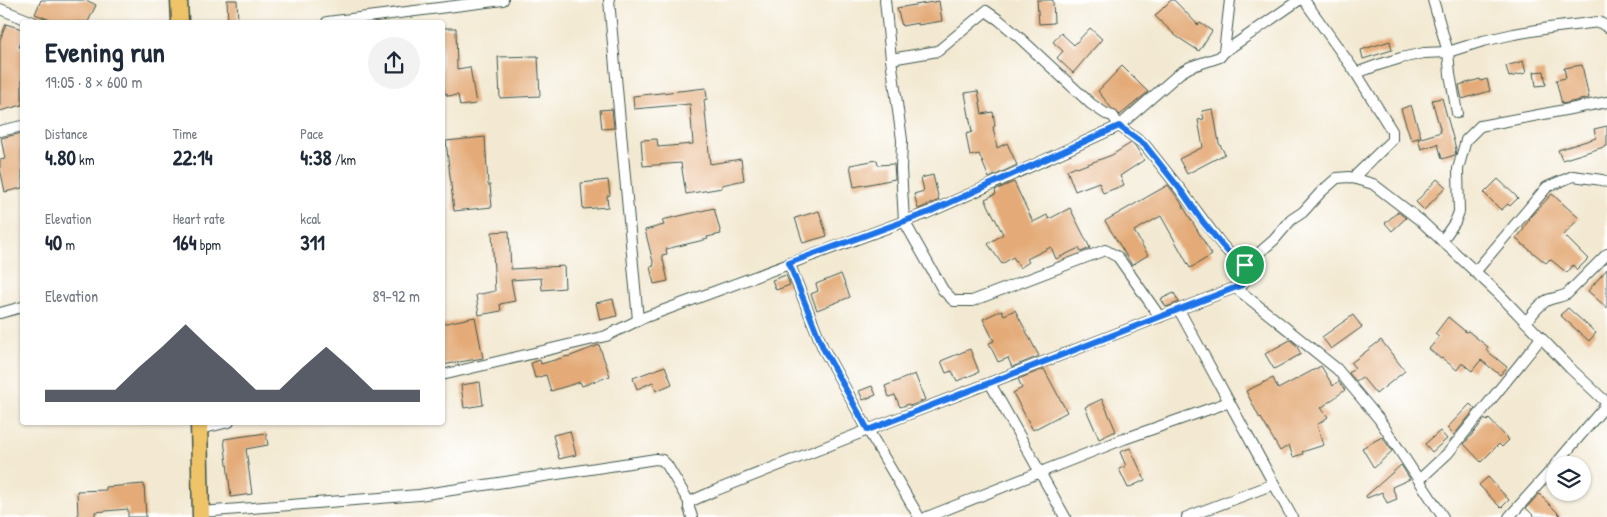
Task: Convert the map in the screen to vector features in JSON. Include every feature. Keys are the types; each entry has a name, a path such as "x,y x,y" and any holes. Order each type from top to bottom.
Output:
{"main road":[{"path":"179,0 180,20"},
{"path":"200,426 201,515"}],"street":[{"path":"342,20 503,0"},
{"path":"609,0 638,320"},
{"path":"886,0 891,59 902,140 901,169 904,221 943,290 954,301 972,301 1106,250 1118,257 1160,317"},
{"path":"1224,52 1230,0"},
{"path":"445,374 606,336 638,320 936,209 1119,126 1180,73 1190,67 1220,58 1224,52 1299,0"},
{"path":"1304,0 1356,74 1392,131 1392,140 1352,178"},
{"path":"1434,0 1448,52 1457,113"},
{"path":"0,9 28,20"},
{"path":"689,502 868,430 1236,288 1245,282 1247,271 1245,265 1232,256 1222,245 1145,145 1119,126 1113,116 1106,114 1091,104 1020,38 986,11 938,51 891,59"},
{"path":"1356,74 1378,64 1401,58 1424,53 1448,52 1483,41 1549,28 1599,22 1607,27"},
{"path":"1442,241 1455,222 1459,212 1458,169 1466,140 1480,126 1607,102"},
{"path":"0,131 20,126"},
{"path":"1475,272 1547,187 1573,176 1607,182"},
{"path":"1245,265 1274,240 1291,220 1303,212 1337,178 1352,178 1374,184 1421,221 1526,322 1607,404 1563,456"},
{"path":"1526,322 1545,301 1567,294 1607,254"},
{"path":"789,263 823,348 919,517"},
{"path":"1236,288 1338,369 1380,419 1444,517"},
{"path":"0,313 20,308"},
{"path":"1179,310 1292,517"},
{"path":"1419,480 1448,453 1541,338"},
{"path":"990,383 1065,517"},
{"path":"927,517 1124,439 1229,402"},
{"path":"201,515 418,495 656,459 662,460 667,465 689,502 692,517"},
{"path":"1509,517 1546,475"},
{"path":"1187,517 1274,484"}],"building":[{"path":"41,0 86,0 96,5 89,20 50,20 35,14"},
{"path":"227,0 237,0 238,20 228,20"},
{"path":"1037,0 1053,0 1054,23 1039,24"},
{"path":"1171,0 1174,0 1198,25 1200,23 1212,31 1199,51 1176,36 1155,16"},
{"path":"939,1 942,21 902,26 897,8"},
{"path":"6,24 20,28 20,106 0,111 0,40"},
{"path":"445,28 456,28 457,69 470,67 476,104 460,106 458,95 447,96 447,93 445,94"},
{"path":"1090,28 1102,39 1073,73 1057,58 1063,51 1053,42 1061,33 1074,45"},
{"path":"1390,41 1392,50 1363,59 1361,50"},
{"path":"538,56 540,96 500,98 498,57"},
{"path":"1523,61 1526,73 1509,77 1506,66"},
{"path":"1582,65 1589,98 1562,104 1556,80 1566,78 1564,68"},
{"path":"1122,66 1148,92 1120,115 1112,109 1098,91"},
{"path":"1544,71 1546,85 1536,86 1534,72"},
{"path":"1480,79 1481,81 1487,79 1490,91 1462,99 1459,85"},
{"path":"706,88 707,99 704,100 710,164 741,159 744,180 722,185 722,188 686,194 681,163 643,166 641,140 657,139 658,147 693,144 690,104 634,109 633,96"},
{"path":"978,91 982,114 993,112 995,126 993,127 997,148 1007,143 1017,165 989,178 979,154 970,156 966,134 972,132 965,93"},
{"path":"1442,98 1456,149 1455,155 1442,159 1438,144 1421,149 1418,139 1441,132 1432,100"},
{"path":"1411,105 1421,137 1411,140 1401,109"},
{"path":"612,109 614,128 602,129 600,110"},
{"path":"1213,109 1219,143 1225,154 1187,174 1179,159 1203,147 1198,120 1204,119 1202,111"},
{"path":"1607,126 1607,146 1562,160 1558,150 1596,138 1594,129"},
{"path":"20,133 20,188 5,192 0,168 0,160 5,159 1,138"},
{"path":"485,137 488,185 490,185 492,207 454,211 446,141"},
{"path":"1131,143 1136,147 1144,160 1120,176 1124,185 1103,193 1099,182 1075,191 1067,170 1112,155"},
{"path":"877,160 878,165 894,164 895,179 854,187 850,165"},
{"path":"933,175 939,200 918,209 914,194 924,191 921,178"},
{"path":"1437,179 1446,187 1424,210 1416,202"},
{"path":"1498,179 1518,198 1510,206 1508,204 1501,210 1484,193"},
{"path":"608,180 610,195 607,196 608,207 583,209 581,183"},
{"path":"1014,182 1033,222 1047,215 1049,219 1070,208 1090,248 1081,252 1079,248 1056,259 1051,247 1027,259 1029,262 1020,268 1013,257 1002,264 988,244 1003,234 985,199 996,194 995,190"},
{"path":"1168,185 1180,201 1212,255 1190,268 1161,216 1134,231 1148,255 1132,265 1105,221"},
{"path":"1552,194 1579,218 1564,235 1588,259 1577,270 1573,265 1567,273 1550,259 1546,263 1516,239 1524,229 1529,218"},
{"path":"714,208 721,234 666,249 667,254 662,255 668,281 654,284 650,267 654,266 645,230 664,225 662,220"},
{"path":"819,211 827,236 803,243 795,218"},
{"path":"1398,212 1406,218 1392,231 1385,223"},
{"path":"509,231 511,269 564,266 565,288 542,290 541,278 511,280 515,301 500,304 501,311 479,315 476,295 495,291 492,232"},
{"path":"1607,269 1607,308 1588,291"},
{"path":"841,274 850,297 817,310 811,294 818,291 816,284"},
{"path":"786,275 790,285 776,290 772,280"},
{"path":"1174,293 1179,302 1166,307 1161,299"},
{"path":"613,299 617,316 600,320 596,303"},
{"path":"1568,308 1596,333 1589,341 1560,315"},
{"path":"1002,310 1004,315 1015,310 1039,356 1012,367 1008,358 998,362 989,343 994,341 983,319"},
{"path":"1353,315 1362,327 1331,349 1322,337"},
{"path":"475,317 483,358 445,364 445,323"},
{"path":"1448,317 1488,347 1486,350 1507,367 1500,375 1481,360 1472,371 1462,363 1457,370 1429,349 1439,337 1435,334"},
{"path":"1290,340 1296,345 1301,354 1274,369 1265,354"},
{"path":"1381,340 1405,371 1376,394 1362,377 1356,381 1349,373 1355,368 1351,363"},
{"path":"599,345 610,376 582,386 580,382 551,391 546,375 535,378 531,363 540,360 541,364 568,357"},
{"path":"970,349 979,372 957,381 952,371 946,373 941,361"},
{"path":"665,366 672,384 656,391 653,382 637,389 633,378"},
{"path":"1321,366 1333,386 1338,381 1345,390 1321,408 1328,417 1317,425 1324,445 1293,457 1289,445 1280,451 1260,419 1246,391 1273,378 1278,389"},
{"path":"1044,369 1067,412 1033,430 1013,393 1022,388 1018,379"},
{"path":"915,374 925,400 910,406 909,404 900,407 895,395 889,397 885,386"},
{"path":"480,382 483,405 464,408 461,385"},
{"path":"872,386 876,395 863,400 859,391"},
{"path":"1102,399 1116,431 1099,439 1085,407"},
{"path":"1470,404 1475,409 1454,435 1447,428"},
{"path":"1485,419 1487,421 1489,419 1509,440 1502,447 1499,444 1481,462 1464,444"},
{"path":"570,431 576,455 559,459 553,435"},
{"path":"1440,431 1447,439 1432,452 1425,444"},
{"path":"266,433 268,445 246,449 252,494 231,497 224,439"},
{"path":"1382,437 1392,451 1374,468 1362,448"},
{"path":"1130,448 1145,480 1128,488 1119,469 1126,466 1120,452"},
{"path":"1401,465 1410,479 1392,487 1397,499 1387,503 1382,492 1367,498 1366,496"},
{"path":"1488,477 1509,500 1501,508 1479,485"},
{"path":"144,484 146,517 128,517 128,509 95,512 95,517 78,517 77,491 106,490 106,487"},
{"path":"1539,494 1562,517 1535,517 1526,508"}],"route":[{"path":"1119,126 1145,145 1222,245 1232,256 1245,265 1247,271 1245,282 1242,285 868,430 823,348 789,263 927,213 1119,126"}]}
